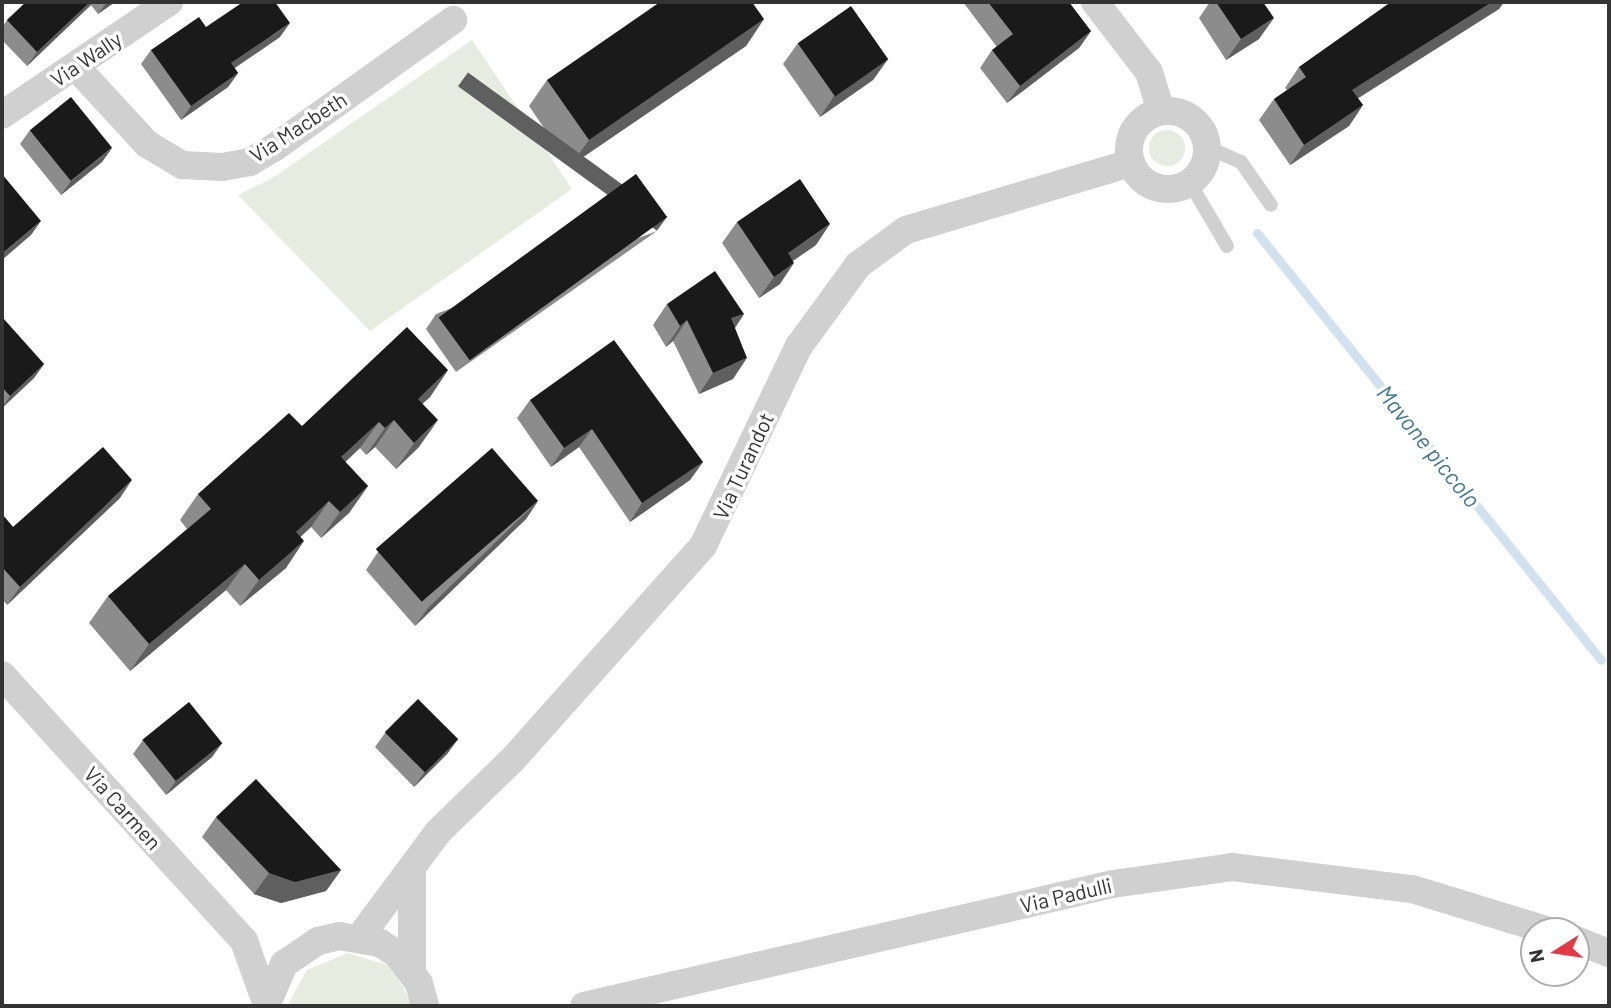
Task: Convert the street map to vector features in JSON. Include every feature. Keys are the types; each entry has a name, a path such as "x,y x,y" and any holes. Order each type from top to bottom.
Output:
{"street":[{"name":"Via Wally","path":"2,115 170,2"},
{"path":"1095,2 1149,72 1161,111"},
{"name":"Via Macbeth","path":"76,67 146,144 182,165 222,167 250,162 453,20"},
{"path":"1161,111 1194,120 1207,147 1203,167 1189,183 1155,187 1131,163 1138,124 1161,111"},
{"name":"Via Turandot","path":"360,937 412,872 438,832 514,758 703,546 799,346 858,265 906,230 1131,163"},
{"name":"Via Carmen","path":"2,675 244,941 266,1004"},
{"name":"Via Padulli","path":"584,1006 1113,884 1233,867 1412,889 1520,922"},
{"path":"412,872 412,970"},
{"path":"266,1004 284,964 300,950 339,936 360,937 397,954 412,970 431,1003"},
{"path":"244,941 300,950"},
{"path":"1590,946 1609,953"}],"lane":[{"path":"1207,147 1241,162 1272,205"},
{"path":"1189,183 1227,246"}],"shaded area":[{"path":"472,40 572,189 370,331 238,195 271,179"},
{"path":"1167,130 1180,135 1185,148 1180,161 1167,166 1154,161 1149,148 1154,135"},
{"path":"348,953 390,966 414,1006 287,1006 307,970"}],"building":[{"path":"26,2 90,2 37,52 7,20"},
{"path":"243,2 275,2 290,23 231,63 238,73 191,106 151,50 199,17 206,27"},
{"path":"660,2 752,2 764,19 589,140 547,80"},
{"path":"988,2 1069,2 1091,31 1020,86 992,50 1013,34"},
{"path":"1216,2 1263,2 1274,18 1241,39"},
{"path":"1391,2 1492,2 1352,90 1363,105 1304,145 1274,99 1306,77 1299,67"},
{"path":"851,6 888,59 835,97 798,43"},
{"path":"71,97 112,148 71,181 30,130"},
{"path":"2,174 41,221 4,252 2,250"},
{"path":"636,174 667,217 470,360 439,317"},
{"path":"800,179 830,224 788,253 794,263 774,277 737,222"},
{"path":"715,271 744,314 731,318 747,358 713,373 687,320 680,326 667,304"},
{"path":"2,317 44,364 10,396 2,387"},
{"path":"407,327 448,370 418,399 438,420 414,443 394,420 385,428 379,422 341,457 368,486 340,512 329,501 296,532 304,541 259,580 245,564 149,644 108,596 211,509 198,494 289,413 302,426"},
{"path":"614,340 703,462 642,503 592,429 564,448 530,400"},
{"path":"103,447 132,480 20,587 2,567 2,514 13,527"},
{"path":"492,448 538,501 422,602 376,549"},
{"path":"418,699 458,739 425,773 385,732"},
{"path":"189,702 222,743 176,781 142,740"},
{"path":"256,779 341,870 295,882 269,873 216,817"}],"waterway":[{"name":"Mavone piccolo","path":"1257,233 1601,660"}]}
